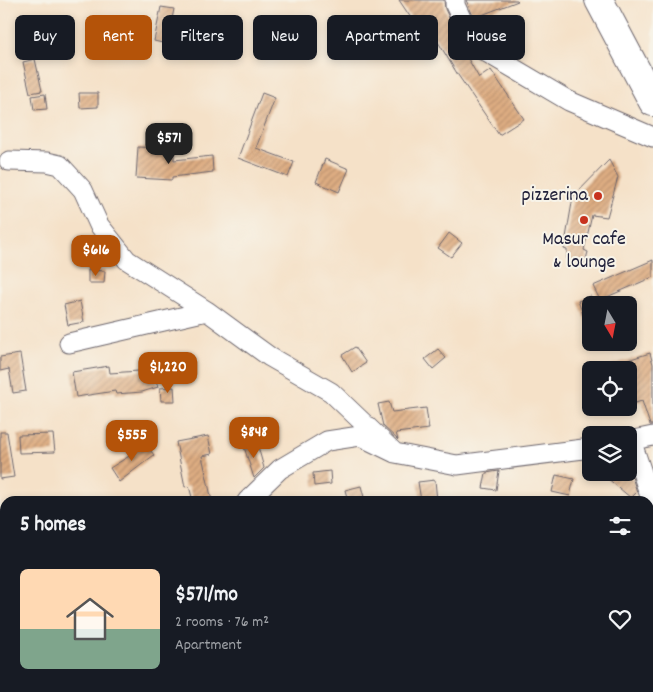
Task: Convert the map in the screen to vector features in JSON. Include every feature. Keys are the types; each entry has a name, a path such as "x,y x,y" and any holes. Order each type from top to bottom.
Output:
{"highway":[{"path":"599,0 653,102"}],"street":[{"path":"455,0 455,5 474,45 568,101 653,137"},
{"path":"9,161 47,162 60,165 82,190 99,225 127,260 207,311 270,357 331,392 395,453"},
{"path":"69,343 207,311"},
{"path":"253,496 280,469 327,441 360,436 395,453 457,465 582,449"},
{"path":"637,439 653,436"},
{"path":"637,460 650,496"}],"building":[{"path":"399,0 444,0 448,15 448,58 438,42 438,15 409,15"},
{"path":"466,0 518,1 482,15 473,15"},
{"path":"161,7 174,9 173,15 162,15 162,43 154,41"},
{"path":"35,60 42,91 30,93 23,62"},
{"path":"449,60 469,60 479,78 491,70 524,119 499,135"},
{"path":"79,93 98,93 98,107 80,108"},
{"path":"262,93 275,98 256,148 294,162 288,177 238,158"},
{"path":"45,94 47,109 34,110 32,96"},
{"path":"138,147 174,149 174,160 212,156 213,172 172,177 172,180 136,178"},
{"path":"325,159 349,169 339,192 316,182"},
{"path":"609,160 618,177 607,217 592,215 584,250 588,252 585,263 567,259 567,250 564,249 573,197"},
{"path":"449,233 462,243 451,257 438,248"},
{"path":"653,260 653,277 609,296 598,296 593,286"},
{"path":"88,270 105,271 104,283 88,283"},
{"path":"582,299 582,312 578,301"},
{"path":"80,301 84,322 68,325 64,305"},
{"path":"355,347 366,363 352,372 342,355"},
{"path":"438,349 446,358 433,369 425,359"},
{"path":"650,353 653,364 653,425 650,425 642,401 637,402 637,361 624,361"},
{"path":"20,354 26,391 13,393 9,369 0,371 0,357"},
{"path":"109,366 110,373 153,370 158,387 142,392 116,394 115,391 76,397 72,372"},
{"path":"174,387 175,401 161,401 160,388"},
{"path":"389,402 392,412 426,408 429,429 396,433 398,440 383,426 378,404"},
{"path":"0,432 7,432 14,477 0,479"},
{"path":"53,434 55,452 19,453 18,435"},
{"path":"208,436 212,454 202,456 211,496 192,496 189,486 185,487 176,442"},
{"path":"144,442 154,455 119,482 110,468 134,453 132,451"},
{"path":"257,443 264,468 254,478 244,447"},
{"path":"330,471 331,484 314,486 313,473"},
{"path":"499,471 496,490 483,488 486,473"},
{"path":"556,475 574,479 570,496 552,492"},
{"path":"435,480 437,496 420,496 418,482"},
{"path":"611,481 633,481 637,492 633,496 629,496"},
{"path":"361,486 364,496 347,496 345,490"}],"place":[{"name":"pizzerina","path":"598,196"},
{"name":"Masur cafe & lounge","path":"584,220"}]}
